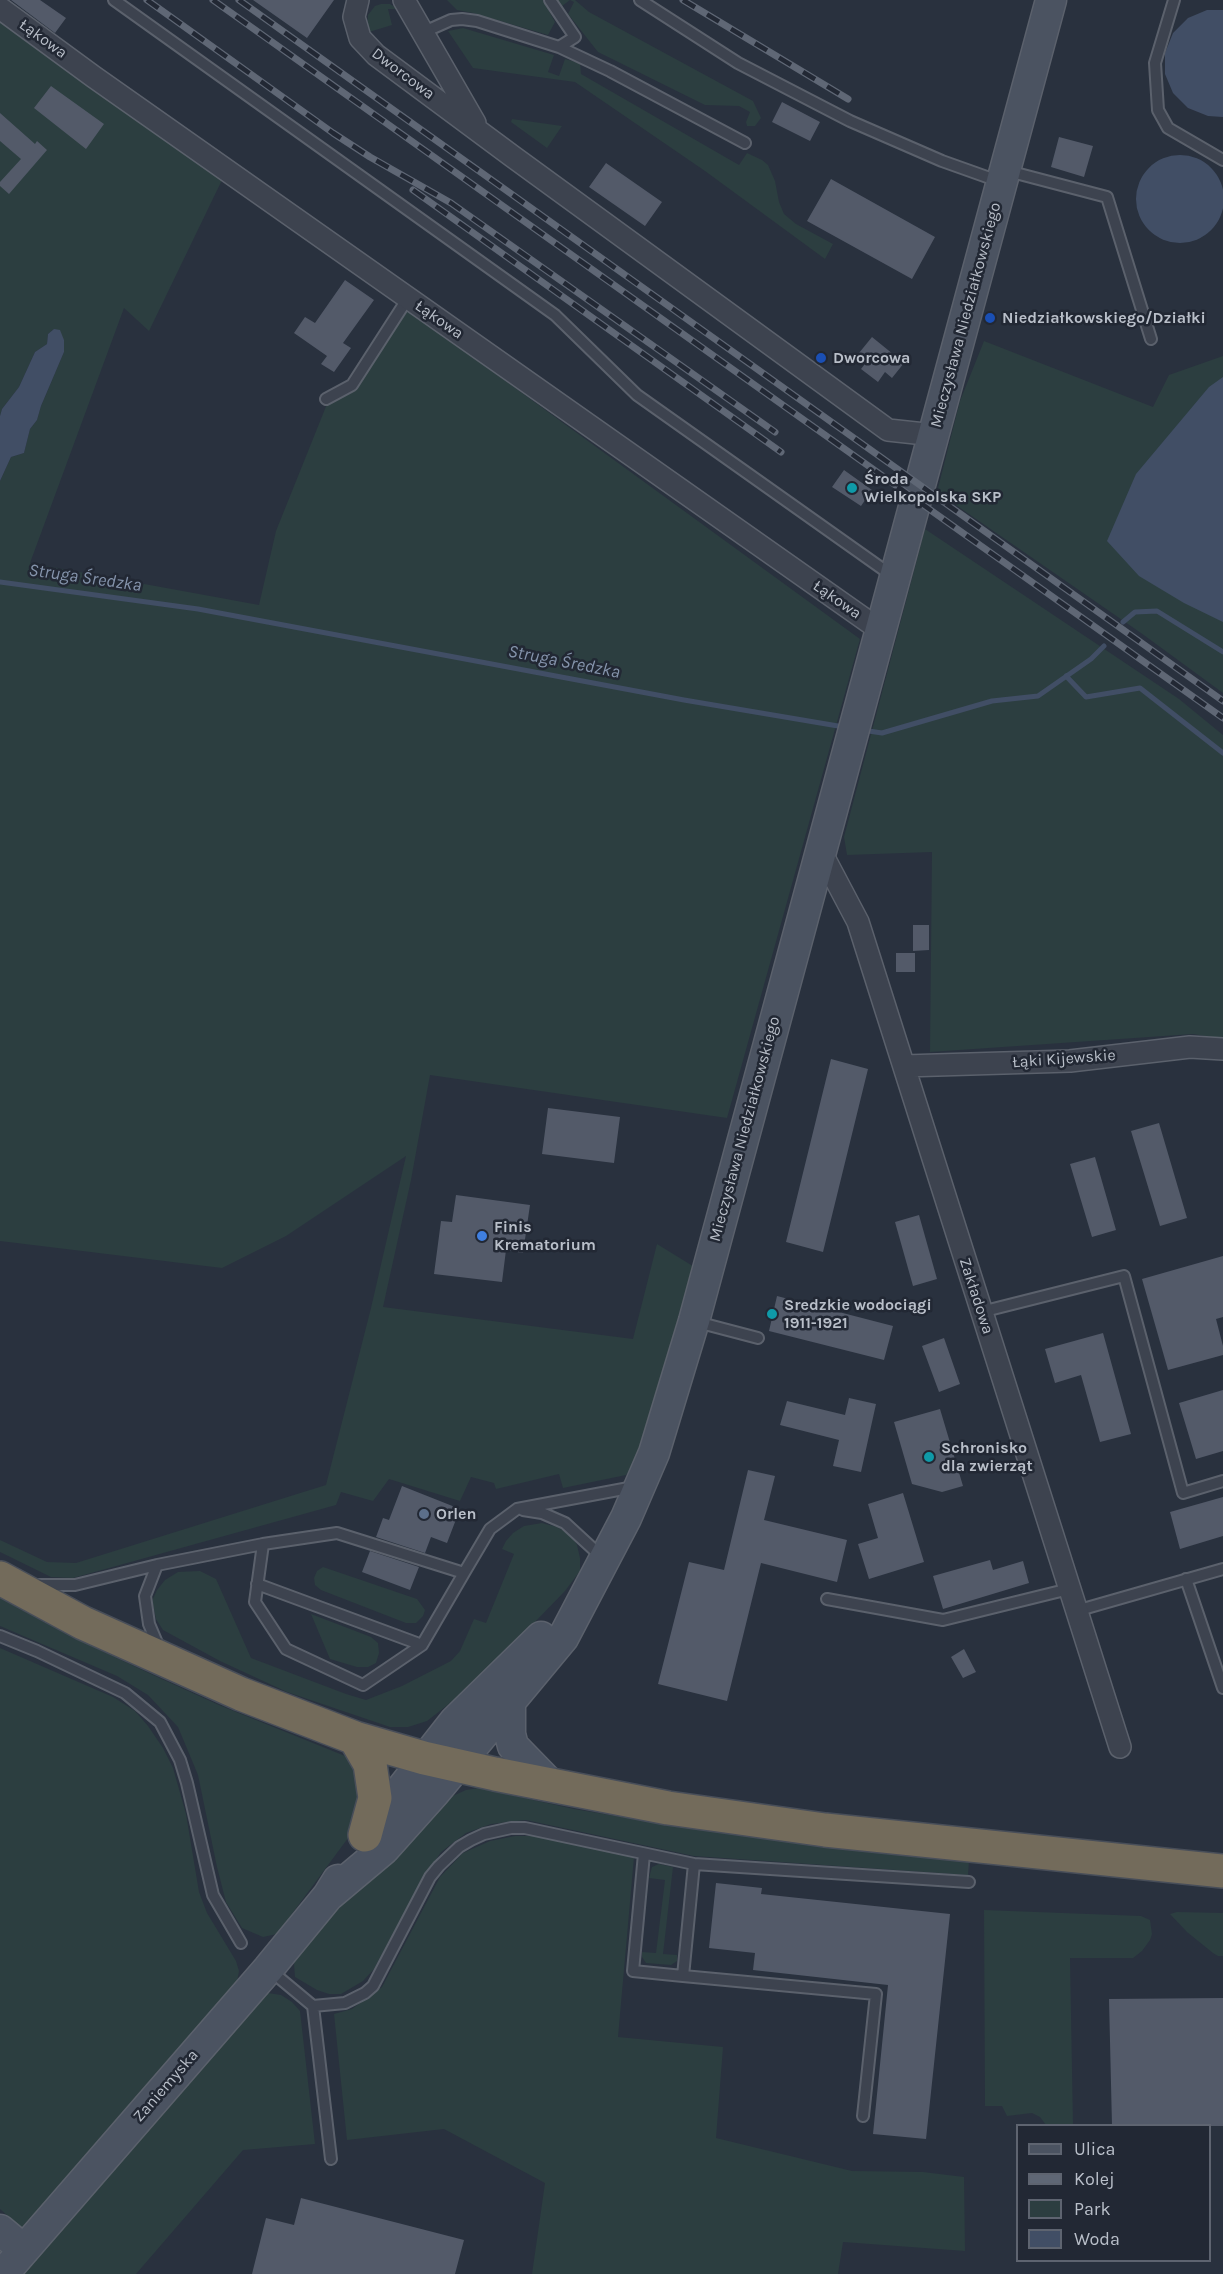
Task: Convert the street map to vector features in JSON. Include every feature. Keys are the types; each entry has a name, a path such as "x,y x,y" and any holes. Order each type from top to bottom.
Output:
{"highway":[{"path":"3,1580 83,1623 241,1694 355,1738 457,1766 668,1808 825,1830 1223,1871"},
{"path":"355,1738 370,1764 375,1798 365,1835"}],"street":[{"name":"Dworcowa","path":"358,0 354,17 360,38 376,55 888,430 934,435"},
{"name":"Dworcowa","path":"404,0 480,131"},
{"name":"Mieczysława Niedziałkowskiego","path":"457,1766 562,1638 589,1592 640,1486 669,1406 694,1321 1051,0"},
{"name":"Łąkowa","path":"0,8 408,298 876,643"},
{"name":"Zakładowa","path":"820,850 858,921 1120,1747"},
{"name":"Łąki Kijewskie","path":"904,1066 1070,1061 1190,1047 1223,1049"},
{"name":"Mieczysława Niedziałkowskiego","path":"424,1758 455,1721 589,1592"},
{"path":"510,1701 513,1746 552,1786"},
{"name":"Zaniemyska","path":"3,2274 268,1969 328,1896 365,1835 424,1758"},
{"name":"Zaniemyska","path":"328,1896 384,1849 457,1766"},
{"path":"0,2230 24,2250"}],"lane":[{"path":"114,0 555,315 637,395 894,578"},
{"path":"550,0 575,37 559,47"},
{"path":"639,0 738,63 850,121 942,161 1107,197 1151,339"},
{"path":"1174,0 1155,63 1158,110 1168,128 1223,160"},
{"path":"424,32 451,20 462,19 477,21 559,47 610,70 745,143"},
{"path":"326,399 352,385 408,298"},
{"path":"981,1312 1124,1276 1183,1493 1223,1481"},
{"path":"694,1321 758,1338"},
{"path":"263,1544 255,1602 286,1649 363,1685 422,1645 490,1529 517,1509 640,1486"},
{"path":"517,1509 542,1513 565,1523 605,1560"},
{"path":"3,1580 41,1586 75,1585 157,1564 337,1533 464,1573"},
{"path":"157,1564 146,1596 149,1624 164,1660"},
{"path":"1076,1611 1223,1569"},
{"path":"1186,1579 1223,1688"},
{"path":"258,1584 422,1645"},
{"path":"827,1599 944,1620 1069,1589"},
{"path":"0,1636 125,1693 160,1722 180,1760 213,1895 241,1943"},
{"path":"313,2007 345,2002 373,1986 430,1877 448,1856 471,1840 497,1830 525,1828 694,1864 969,1882"},
{"path":"644,1854 633,1971 876,1995 863,2116"},
{"path":"683,1976 694,1864"},
{"path":"268,1969 313,2007 331,2159"}],"green space":[{"path":"447,0 543,0 555,22 548,35 457,10"},
{"path":"557,0 570,0 562,6"},
{"path":"570,0 575,0 589,12 753,101 761,118 755,126 747,126 746,122 750,112 739,106 705,105 598,52 568,14 574,2"},
{"path":"390,4 398,9 388,9 392,25 369,32 368,15 375,6"},
{"path":"0,19 222,180 149,331 124,308 30,563 259,605 276,531 327,404 355,388 408,310 860,639 727,1118 430,1075 411,1180 383,1307 633,1339 657,1244 696,1268 635,1463 626,1475 563,1488 559,1474 496,1489 494,1483 471,1477 460,1501 389,1479 373,1501 341,1492 336,1505 73,1578 51,1577 0,1552 0,1540 47,1562 76,1563 326,1485 371,1308 406,1156 286,1236 222,1268 0,1241 0,481 11,457 24,453 30,429 37,420 64,352 64,340 54,329 48,334 47,344 35,352 19,387 2,409 0,416"},
{"path":"463,28 554,55 548,72 559,76 565,59 580,63 581,74 739,165 747,153 762,160 768,165 775,181 784,214 796,224 833,244 825,259 705,171 575,82 473,68 448,31"},
{"path":"512,119 562,126 547,148 511,122"},
{"path":"984,341 1153,407 1169,375 1223,356 1223,693 1141,633 937,492 960,401"},
{"path":"925,529 1179,699 1223,735 1223,1039 1193,1034 930,1052 932,852 847,855 844,837"},
{"path":"542,1523 557,1527 571,1535 577,1545 580,1571 565,1591 502,1656 454,1700 427,1721 408,1727 390,1727 287,1692 220,1661 163,1630 156,1619 152,1601 165,1580 178,1572 200,1571 216,1579 251,1658 366,1700 402,1686 451,1661 460,1651 474,1619 486,1623 514,1554 502,1549 506,1541 524,1526"},
{"path":"323,1567 417,1599 425,1610 423,1616 416,1623 406,1623 321,1590 315,1585 314,1578 317,1571"},
{"path":"0,1598 70,1636 153,1675 219,1705 350,1758 364,1779 354,1830 277,1934 263,1937 242,1928 226,1902 198,1775 178,1727 148,1695 117,1676 0,1626"},
{"path":"311,1614 371,1637 378,1643 379,1653 376,1663 368,1667 357,1667 330,1659"},
{"path":"0,1648 113,1697 135,1711 148,1726 173,1768 186,1814 199,1892 207,1913 236,1961 239,1971 237,1982 228,1995 25,2231 0,2209"},
{"path":"479,1788 574,1809 694,1829 969,1861 968,1875 694,1856 526,1820 491,1824 466,1833 441,1852 422,1880 374,1969 363,1981 341,1994 329,1994 295,1977 294,1964 297,1951 446,1799 466,1790"},
{"path":"515,1836 541,1836 634,1857 618,2037 723,2047 716,2138 852,2171 923,2172 964,2177 965,2251 843,2242 838,2274 532,2274 545,2183 444,2129 347,2140 334,2014 352,2009 382,1987 440,1877 463,1853 490,1841"},
{"path":"659,1864 673,1867 663,1954 677,1955 677,1961 671,1965 646,1963 642,1957 642,1952 656,1953 665,1880 649,1878 652,1867"},
{"path":"984,1910 1141,1916 1150,1920 1152,1934 1150,1940 1133,1958 1070,1958 1073,2124 1045,2124 1040,2117 1032,2113 1007,2116 1002,2106 985,2106"},
{"path":"1177,1912 1223,1913 1223,1956 1213,1953 1187,1932 1170,1914"},
{"path":"261,1994 281,1995 300,2011 315,2144 243,2150 136,2274 19,2274"}],"water":[{"path":"1207,10 1223,10 1223,117 1208,116 1188,108 1173,93 1165,74 1165,53 1173,33 1188,18"},
{"path":"1180,155 1205,162 1217,174 1224,199 1217,224 1205,236 1180,243 1155,236 1143,224 1136,199 1143,174 1155,162"},
{"path":"54,329 60,330 64,340 64,352 37,420 30,429 24,453 11,457 0,481 0,416 2,409 19,387 35,352 47,344 48,334"},
{"path":"1223,377 1223,622 1184,603 1139,576 1107,541 1136,474 1209,387"}],"building":[{"path":"11,0 40,0 66,18 55,33"},
{"path":"253,0 334,0 307,38"},
{"path":"51,86 104,124 86,149 34,108"},
{"path":"782,102 820,122 810,141 772,122"},
{"path":"0,113 35,144 37,141 47,150 9,194 0,186 0,182 21,159 0,141"},
{"path":"1059,137 1093,146 1084,177 1051,167"},
{"path":"606,163 662,202 645,226 589,187"},
{"path":"831,179 935,237 912,279 807,221"},
{"path":"345,280 374,300 343,343 351,348 334,372 321,364 327,356 294,333 305,317 315,323"},
{"path":"872,337 904,363 892,378 885,372 878,382 861,369 868,360 859,353"},
{"name":"Środa Wielkopolska SKP","path":"844,470 872,490 861,506 832,487"},
{"path":"913,925 929,925 929,950 913,951"},
{"path":"896,953 915,953 915,972 896,972"},
{"path":"831,1059 868,1069 823,1252 786,1242"},
{"path":"548,1108 620,1117 614,1163 542,1154"},
{"path":"1159,1123 1187,1218 1160,1226 1131,1131"},
{"path":"1095,1157 1116,1230 1092,1237 1070,1164"},
{"name":"Finis Krematorium","path":"456,1195 530,1205 523,1253 506,1250 502,1282 434,1274 441,1221 452,1222"},
{"path":"919,1215 937,1279 913,1286 895,1222"},
{"path":"1223,1256 1223,1317 1216,1319 1223,1355 1168,1370 1142,1279"},
{"path":"777,1296 893,1326 884,1360 769,1331"},
{"path":"1103,1333 1131,1434 1100,1442 1081,1375 1055,1383 1045,1349"},
{"path":"944,1338 960,1384 939,1392 922,1346"},
{"path":"1223,1390 1223,1451 1196,1459 1179,1403"},
{"path":"849,1398 876,1404 861,1472 833,1466 839,1440 780,1425 787,1401 845,1415"},
{"path":"940,1409 963,1486 942,1492 912,1484 894,1422"},
{"path":"748,1470 775,1476 764,1520 847,1540 837,1582 761,1563 727,1701 658,1684 689,1562 724,1570"},
{"name":"Orlen","path":"402,1486 460,1509 447,1543 431,1537 425,1553 376,1537 383,1518 389,1520"},
{"path":"903,1493 924,1562 869,1579 858,1544 878,1538 868,1504"},
{"path":"1223,1497 1223,1536 1180,1549 1170,1512"},
{"path":"370,1551 419,1567 410,1590 362,1572"},
{"path":"990,1560 993,1570 1023,1561 1029,1583 943,1609 933,1576"},
{"path":"964,1649 976,1672 963,1678 951,1657"},
{"path":"716,1883 762,1888 761,1894 950,1914 926,2139 873,2134 888,1985 753,1970 755,1953 709,1948"},
{"path":"1223,1998 1223,2126 1112,2124 1109,1999"},
{"path":"301,2198 464,2240 455,2274 252,2274 266,2218 294,2225"}],"waterway":[{"name":"Struga Średzka","path":"0,582 198,609 684,700 844,727"},
{"name":"Struga Średzka","path":"1123,622 1135,612 1157,611 1223,652"},
{"name":"Struga Średzka","path":"862,730 882,733 992,701 1038,696 1091,659 1104,646"},
{"path":"1066,676 1086,697 1140,688 1223,753"}],"railway":[{"path":"147,0 333,133 451,203 775,432"},
{"path":"213,0 1223,718"},
{"path":"239,0 1223,701"},
{"path":"683,0 848,99"},
{"path":"413,190 781,452"}],"place":[{"name":"Niedziałkowskiego/Działki","path":"990,318"},
{"name":"Dworcowa","path":"821,358"},
{"name":"Środa Wielkopolska SKP","path":"852,488"},
{"name":"Finis Krematorium","path":"482,1236"},
{"name":"Sredzkie wodociągi 1911-1921","path":"772,1314"},
{"name":"Schronisko dla zwierząt","path":"929,1457"},
{"name":"Orlen","path":"424,1514"}]}
